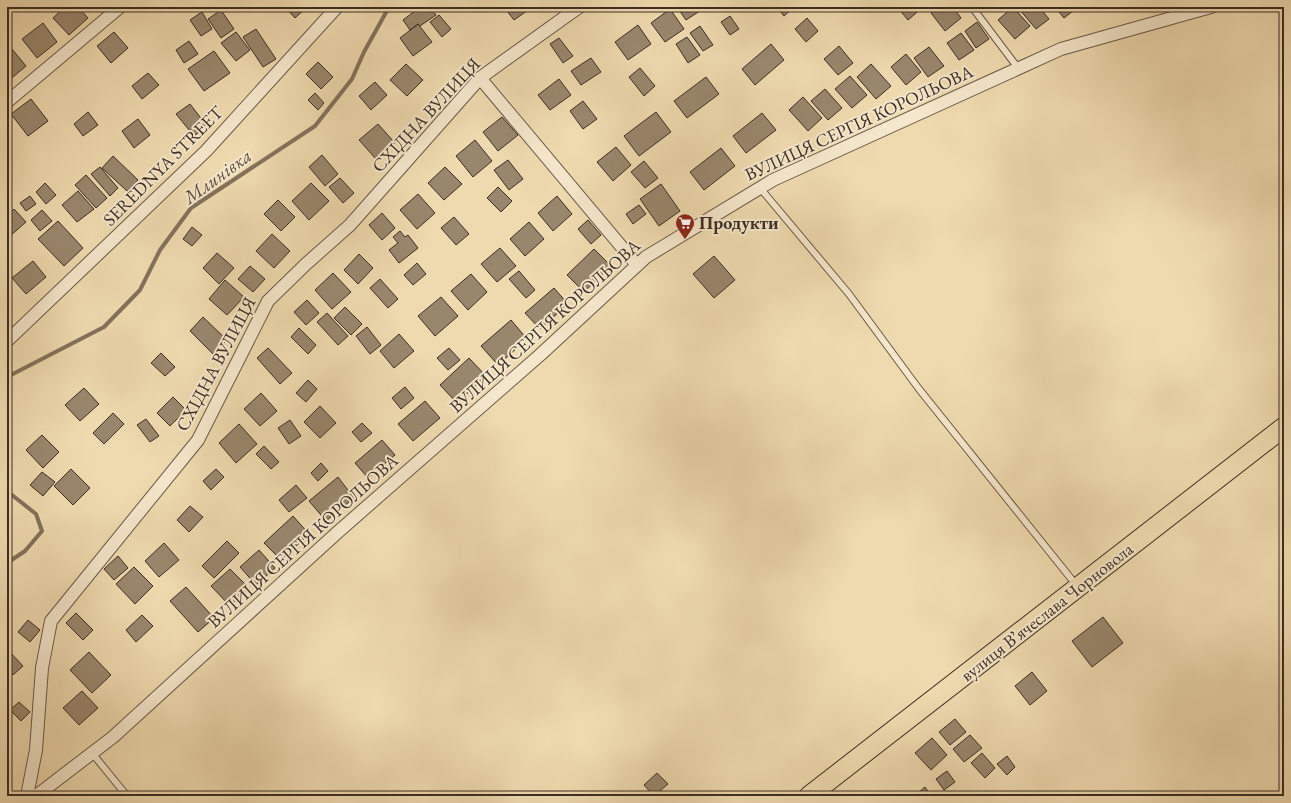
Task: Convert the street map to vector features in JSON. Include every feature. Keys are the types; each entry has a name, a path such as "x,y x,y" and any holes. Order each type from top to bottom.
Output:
{"main road":[{"name":"вулиця Вʼячеслава Чорновола","path":"809,796 1284,427"}],"street":[{"path":"7,102 120,7"},
{"name":"SEREDNYA STREET","path":"7,341 34,318 206,151 337,7"},
{"name":"СХІДНА ВУЛИЦЯ","path":"27,796 36,750 42,668 51,621 198,440 268,301 306,264 350,225 480,78 579,7"},
{"name":"ВУЛИЦЯ СЕРГІЯ КОРОЛЬОВА","path":"36,796 113,737 339,531 540,355 636,264 773,180 1018,68 1061,49 1211,7"},
{"path":"480,78 636,264"}],"lane":[{"path":"972,7 1018,68"},
{"path":"760,188 849,294 919,389 1078,587"},
{"path":"92,753 127,796"}],"building":[{"path":"65,7 78,7 88,18 69,35 53,18"},
{"path":"285,7 307,7 295,18"},
{"path":"420,7 430,7 436,15 420,26 418,24 410,30 403,20"},
{"path":"504,7 530,7 531,8 514,20"},
{"path":"677,7 706,7 686,20"},
{"path":"777,7 794,7 784,16"},
{"path":"897,7 923,7 908,20"},
{"path":"939,7 953,7 961,18 945,31 931,13"},
{"path":"1013,7 1030,26 1015,39 998,20"},
{"path":"1022,7 1039,7 1049,19 1036,29 1019,9"},
{"path":"1055,7 1078,7 1064,18"},
{"path":"670,9 684,29 665,42 651,23"},
{"path":"221,10 234,29 221,38 208,19"},
{"path":"202,12 212,29 201,36 190,20"},
{"path":"439,15 451,29 442,37 430,22"},
{"path":"730,16 739,29 730,35 721,22"},
{"path":"807,18 818,31 806,42 795,29"},
{"path":"977,22 989,39 976,48 965,31"},
{"path":"43,23 57,42 37,58 22,39"},
{"path":"418,24 432,42 413,56 400,38"},
{"path":"638,25 651,44 628,60 615,42"},
{"path":"700,26 713,45 703,51 690,33"},
{"path":"256,29 276,59 263,67 243,37"},
{"path":"114,32 128,48 111,63 97,46"},
{"path":"236,32 250,50 236,61 221,43"},
{"path":"961,33 974,50 959,60 947,43"},
{"path":"687,37 700,55 688,63 676,44"},
{"path":"559,38 573,56 563,63 550,44"},
{"path":"189,41 198,54 184,63 176,50"},
{"path":"771,44 784,60 755,85 742,69"},
{"path":"839,46 853,63 838,75 824,59"},
{"path":"929,47 944,66 928,77 914,58"},
{"path":"12,49 26,66 7,82 7,53"},
{"path":"214,51 230,73 204,91 188,69"},
{"path":"906,54 921,72 906,85 891,67"},
{"path":"591,58 601,72 581,85 571,71"},
{"path":"318,62 333,77 321,89 306,74"},
{"path":"406,64 423,80 407,96 390,80"},
{"path":"871,64 891,86 876,99 857,77"},
{"path":"640,68 655,86 644,96 629,77"},
{"path":"148,73 159,85 142,99 132,86"},
{"path":"850,76 867,95 852,108 835,89"},
{"path":"706,77 719,94 687,118 674,101"},
{"path":"559,79 571,95 550,110 538,95"},
{"path":"375,82 387,95 371,110 359,96"},
{"path":"825,89 842,108 828,120 811,101"},
{"path":"315,93 324,103 318,110 308,100"},
{"path":"803,97 822,118 808,131 789,110"},
{"path":"31,99 48,121 28,136 11,114"},
{"path":"583,101 597,119 583,129 570,111"},
{"path":"190,104 207,126 194,136 176,114"},
{"path":"88,112 98,125 83,136 74,124"},
{"path":"656,112 671,132 639,156 624,136"},
{"path":"762,113 776,130 746,153 733,136"},
{"path":"502,117 518,135 498,151 483,132"},
{"path":"138,119 150,135 134,148 122,131"},
{"path":"378,124 395,143 376,159 359,140"},
{"path":"475,140 492,161 473,177 456,156"},
{"path":"616,147 631,165 613,181 597,162"},
{"path":"721,148 735,166 704,190 690,172"},
{"path":"322,155 338,174 325,186 309,167"},
{"path":"113,156 138,180 127,191 102,168"},
{"path":"508,160 523,179 509,190 494,170"},
{"path":"644,161 658,178 645,188 631,172"},
{"path":"100,167 118,188 110,196 91,174"},
{"path":"445,167 462,184 444,200 428,183"},
{"path":"86,175 107,198 96,208 75,185"},
{"path":"340,178 354,193 343,203 329,187"},
{"path":"45,183 56,195 46,204 36,192"},
{"path":"311,183 329,201 309,220 292,201"},
{"path":"661,184 680,211 659,226 640,199"},
{"path":"498,187 512,201 501,212 487,198"},
{"path":"78,191 94,209 77,222 62,205"},
{"path":"418,194 435,213 417,229 400,210"},
{"path":"30,196 36,204 26,211 20,203"},
{"path":"557,196 572,214 553,231 538,213"},
{"path":"278,200 295,217 281,231 264,214"},
{"path":"639,205 646,214 633,224 626,214"},
{"path":"14,209 26,222 10,236 7,233 7,216"},
{"path":"42,210 52,221 40,231 31,220"},
{"path":"382,213 395,228 382,240 369,225"},
{"path":"454,217 469,234 456,245 441,228"},
{"path":"588,220 601,235 591,244 578,229"},
{"path":"58,221 83,248 64,266 38,239"},
{"path":"529,222 544,239 525,256 510,239"},
{"path":"192,227 202,235 192,246 183,239"},
{"path":"400,231 405,237 408,235 418,248 399,263 389,250 398,243 393,237"},
{"path":"272,234 290,251 274,268 256,251"},
{"path":"500,248 516,266 497,282 481,264"},
{"path":"594,249 611,266 584,292 567,275"},
{"path":"217,253 234,268 219,284 203,268"},
{"path":"359,254 373,268 358,284 344,270"},
{"path":"714,256 735,280 714,298 693,274"},
{"path":"33,261 46,277 26,294 12,278"},
{"path":"417,263 426,274 413,285 404,275"},
{"path":"250,266 265,279 253,292 238,279"},
{"path":"519,271 535,290 526,298 509,279"},
{"path":"333,273 351,292 332,309 315,290"},
{"path":"471,274 487,292 468,310 451,291"},
{"path":"380,279 398,299 388,308 370,288"},
{"path":"225,280 244,297 227,315 209,299"},
{"path":"554,288 568,304 540,329 525,313"},
{"path":"441,297 458,316 435,336 418,316"},
{"path":"307,300 319,313 306,325 294,312"},
{"path":"345,307 362,324 351,335 334,318"},
{"path":"327,313 348,336 338,345 317,322"},
{"path":"203,317 227,340 213,354 190,331"},
{"path":"511,320 527,339 498,365 481,346"},
{"path":"367,327 381,345 370,354 356,336"},
{"path":"299,328 316,345 308,354 291,337"},
{"path":"399,334 414,351 394,368 380,351"},
{"path":"268,348 292,373 280,384 257,358"},
{"path":"449,348 460,360 448,370 437,358"},
{"path":"161,353 175,367 165,376 151,363"},
{"path":"469,358 486,376 457,403 440,385"},
{"path":"308,380 317,389 306,402 296,393"},
{"path":"405,387 414,398 401,409 392,398"},
{"path":"84,388 99,404 80,421 65,405"},
{"path":"261,393 277,411 260,426 244,409"},
{"path":"173,397 186,410 170,426 157,413"},
{"path":"425,401 440,418 413,441 398,424"},
{"path":"320,406 336,423 320,438 304,422"},
{"path":"113,413 124,424 104,444 93,433"},
{"path":"146,419 159,436 150,442 137,425"},
{"path":"290,420 301,436 289,444 278,428"},
{"path":"362,423 372,433 361,442 352,432"},
{"path":"239,424 257,444 236,463 219,443"},
{"path":"42,435 59,452 43,468 26,450"},
{"path":"382,440 395,455 368,478 355,463"},
{"path":"264,446 279,462 271,469 256,454"},
{"path":"321,463 328,471 318,481 311,473"},
{"path":"71,469 90,488 73,505 54,486"},
{"path":"216,469 224,477 211,490 203,481"},
{"path":"42,472 55,482 43,496 30,485"},
{"path":"338,477 354,498 326,521 309,501"},
{"path":"296,485 307,498 289,512 279,500"},
{"path":"190,506 203,517 189,532 177,520"},
{"path":"293,516 309,534 281,560 264,543"},
{"path":"227,541 239,553 214,578 202,566"},
{"path":"164,543 179,560 159,577 145,561"},
{"path":"259,550 275,568 256,585 240,567"},
{"path":"118,556 128,568 114,580 104,569"},
{"path":"134,567 153,586 135,604 116,584"},
{"path":"230,569 249,588 230,606 211,586"},
{"path":"186,587 214,618 198,632 170,601"},
{"path":"76,613 93,630 83,640 66,623"},
{"path":"142,615 153,626 136,642 126,630"},
{"path":"1103,617 1123,643 1092,667 1072,641"},
{"path":"28,620 40,630 30,642 18,632"},
{"path":"7,649 23,666 13,675 7,668"},
{"path":"89,652 111,675 92,693 70,670"},
{"path":"1032,672 1047,691 1030,705 1015,686"},
{"path":"82,691 98,708 79,725 63,708"},
{"path":"19,702 30,712 21,721 10,710"},
{"path":"955,719 966,732 950,745 939,732"},
{"path":"970,735 982,748 964,762 953,749"},
{"path":"932,738 947,755 931,770 915,753"},
{"path":"982,753 995,768 985,778 971,763"},
{"path":"1007,756 1015,767 1007,775 997,764"},
{"path":"947,771 955,782 944,790 936,779"},
{"path":"657,773 668,784 654,796 644,785"},
{"path":"925,787 931,796 914,796"}],"waterway":[{"name":"Млинівка","path":"7,377 104,327 140,290 160,250 191,208 315,126 352,79 364,52 389,7"},
{"name":"Млинівка","path":"7,491 36,514 42,531 25,551 7,563"}],"place":[{"name":"Продукти","path":"685,240"}]}
